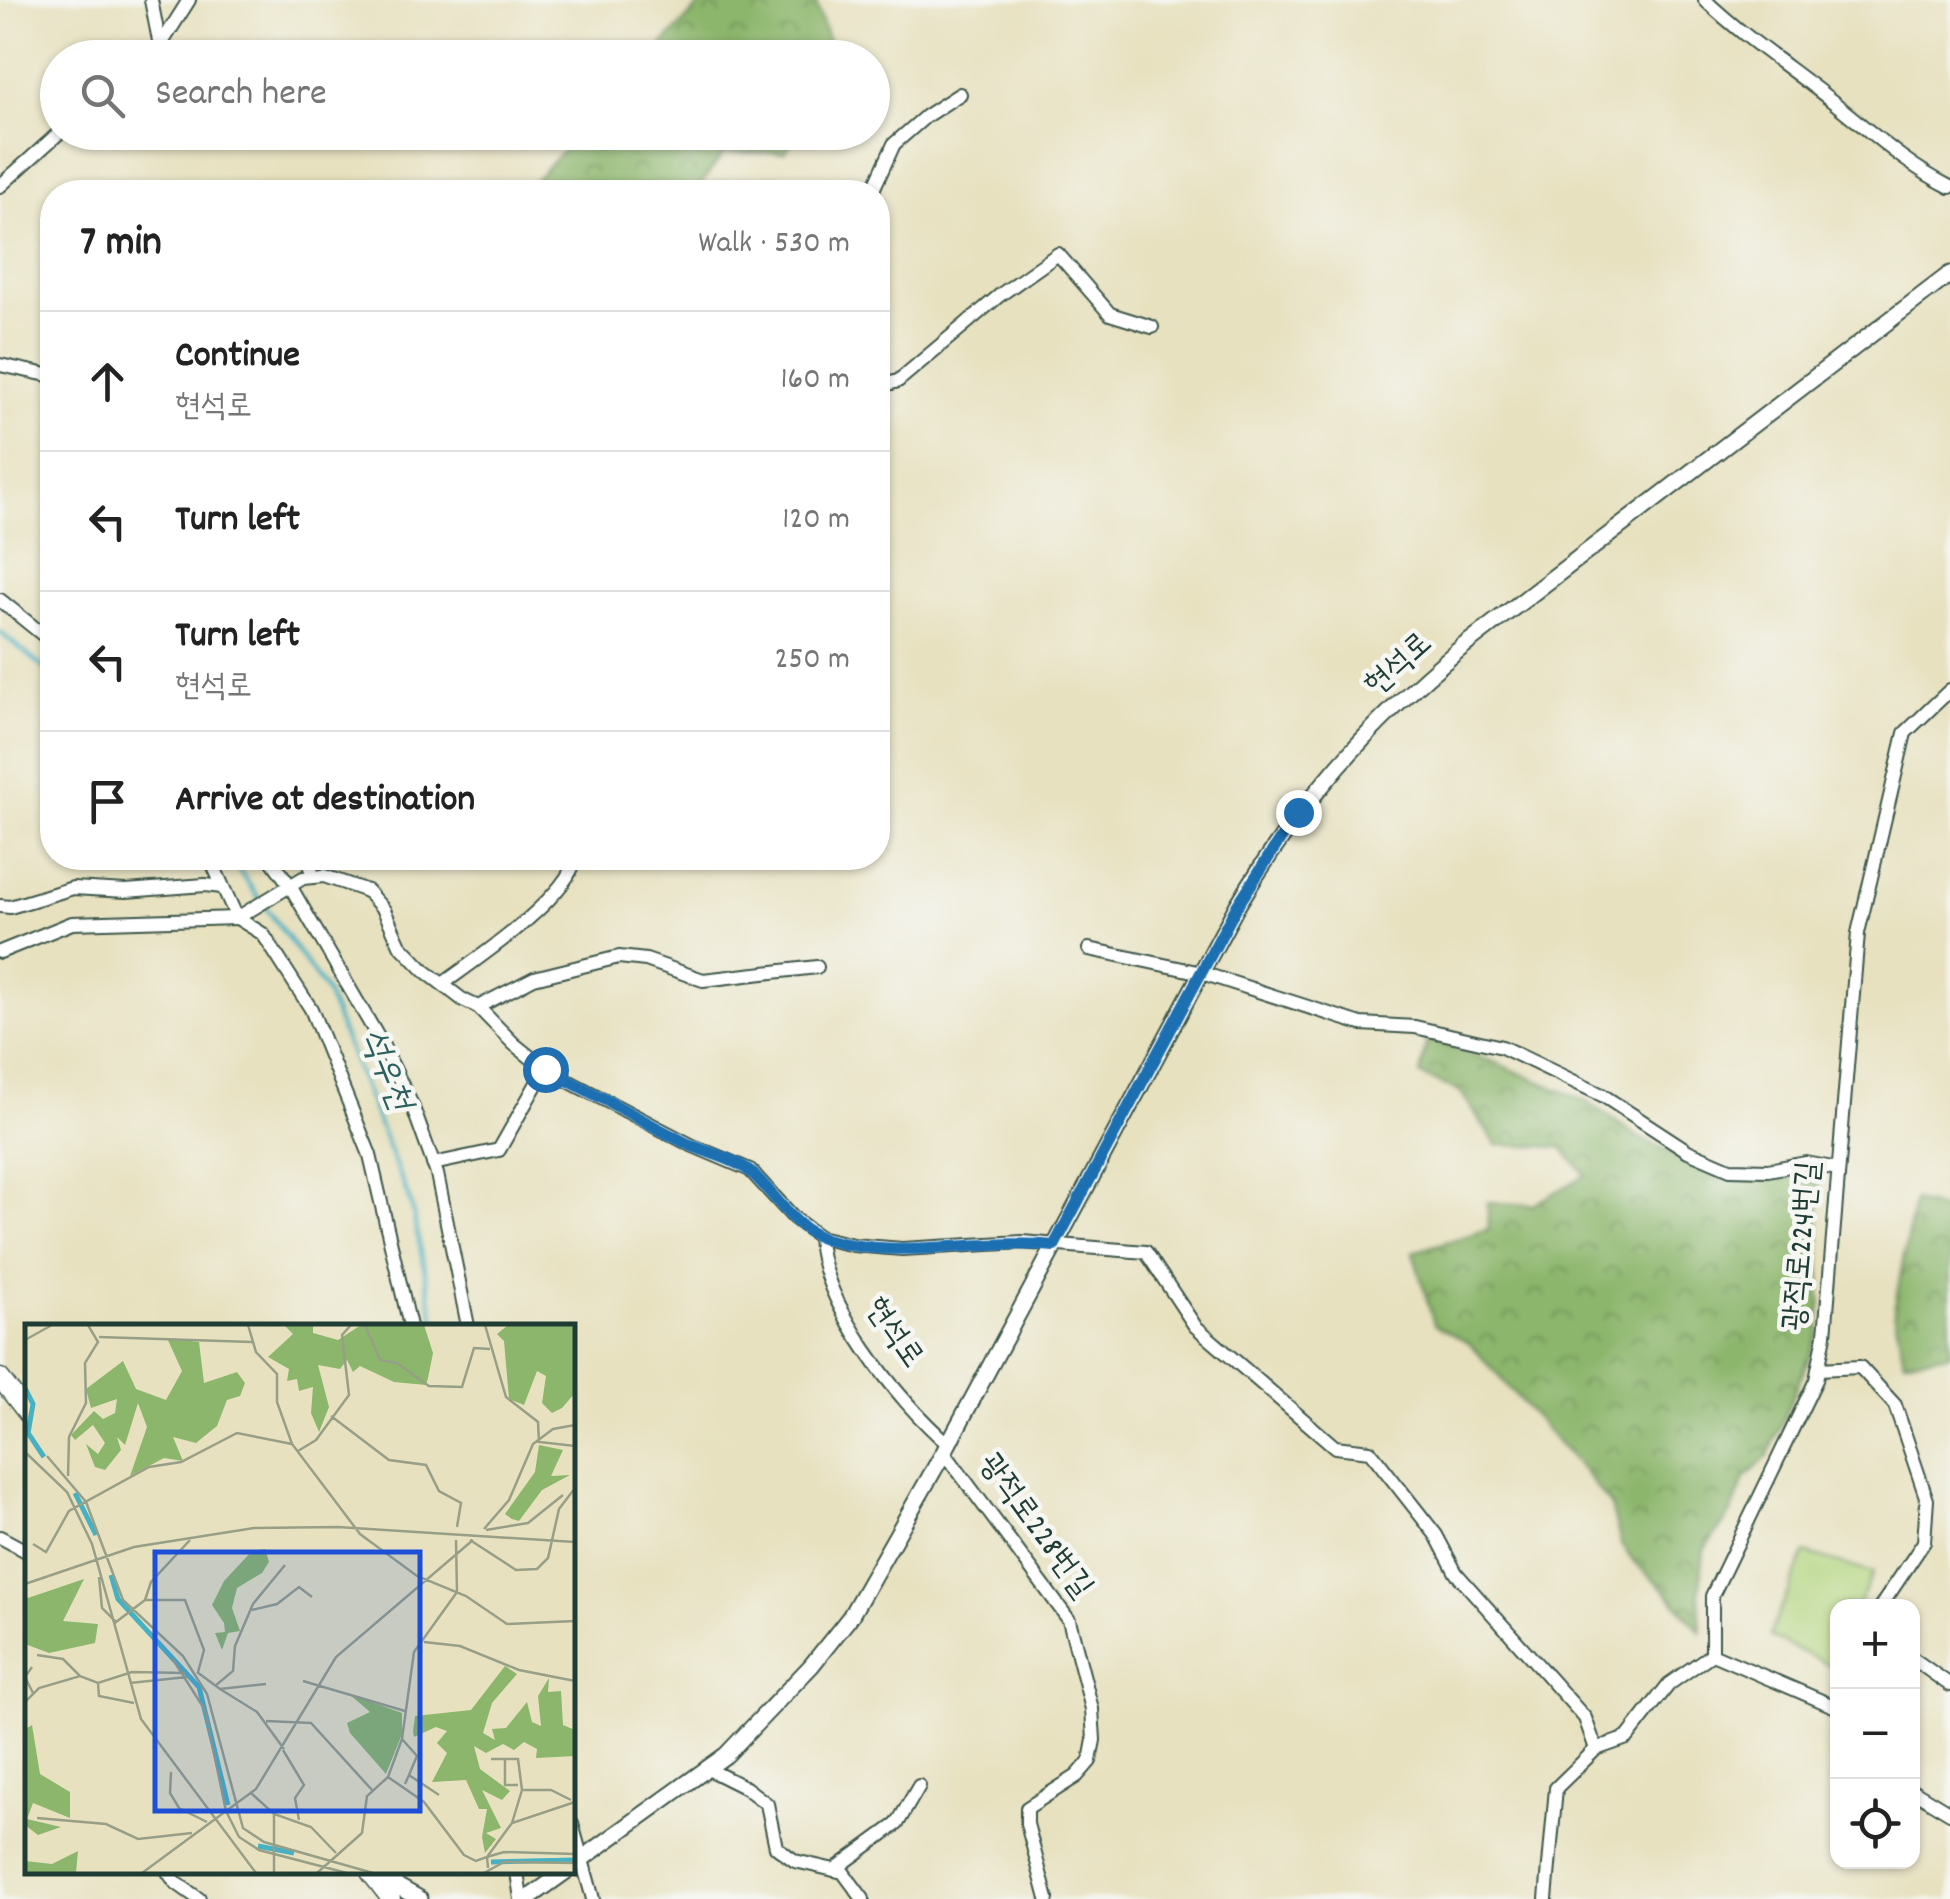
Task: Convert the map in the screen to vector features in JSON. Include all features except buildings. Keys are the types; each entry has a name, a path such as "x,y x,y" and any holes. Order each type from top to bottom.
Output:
{"main road":[{"path":"0,1378 25,1410"},
{"path":"371,1874 376,1899"},
{"path":"372,1874 391,1899"}],"street":[{"path":"151,0 159,40"},
{"path":"164,40 189,0"},
{"path":"1705,0 1735,29 1891,150 1923,174 1950,187"},
{"path":"878,180 894,144 960,94"},
{"path":"0,186 40,150"},
{"path":"890,383 1058,254 1110,314 1152,326"},
{"name":"현석로","path":"575,1865 708,1769 755,1727 835,1637 865,1594 1237,906 1281,835 1331,772 1407,692 1461,648 1950,274"},
{"path":"0,364 40,373"},
{"path":"0,600 40,632"},
{"name":"광적로224번길","path":"1712,1654 1712,1596 1818,1369 1825,1334 1858,933 1905,734 1950,690"},
{"path":"215,870 242,916 263,934 311,1009 370,1156 410,1324"},
{"path":"279,870 382,1044 412,1106 433,1164 468,1324"},
{"path":"311,870 314,877"},
{"path":"444,983 554,894 573,870"},
{"path":"0,952 72,923 242,916 289,884 324,876 367,891 384,910 400,944 425,972 478,1007 545,1069 691,1145 750,1170 794,1218 819,1238 902,1249 1022,1242 1146,1252 1196,1326 1335,1446 1370,1451 1436,1535 1456,1573 1585,1718 1596,1748"},
{"path":"0,906 10,907 73,888 126,891 222,887"},
{"path":"1089,949 1202,972 1360,1024 1415,1027 1502,1047 1602,1095 1688,1151 1730,1169 1768,1170 1806,1163 1838,1169"},
{"path":"478,1007 534,978 619,957 646,960 704,980 818,967"},
{"path":"433,1164 499,1150 545,1069"},
{"name":"현석로","path":"819,1238 826,1280 844,1318 909,1406 946,1448"},
{"path":"1818,1369 1860,1368 1896,1405 1927,1500 1924,1542 1886,1599"},
{"name":"광적로228번길","path":"946,1448 1069,1620 1092,1709 1094,1740 1090,1761 1077,1776 1027,1808 1027,1824 1046,1899"},
{"path":"0,1536 25,1550"},
{"path":"1546,1899 1556,1788 1596,1748 1626,1738 1668,1684 1712,1654 1830,1701"},
{"path":"1920,1664 1950,1685"},
{"path":"708,1769 746,1788 767,1804 776,1847 795,1861 843,1872 864,1899"},
{"path":"834,1870 897,1824 919,1786"},
{"path":"1920,1795 1950,1813"},
{"path":"575,1869 593,1899"},
{"path":"170,1874 199,1899"},
{"path":"375,1874 420,1899"},
{"path":"518,1874 524,1899"},
{"name":"현석로","path":"524,1899 561,1874"}],"green space":[{"path":"705,0 815,0 828,40 667,40"},
{"path":"563,150 786,150 724,153 704,180 534,180"},
{"path":"1427,1040 1494,1062 1588,1102 1639,1138 1719,1173 1818,1180 1819,1334 1768,1456 1745,1478 1731,1513 1704,1550 1699,1595 1701,1632 1664,1589 1634,1562 1621,1544 1611,1506 1586,1474 1470,1344 1434,1324 1413,1252 1489,1229 1487,1202 1533,1205 1586,1175 1561,1147 1497,1145 1460,1091 1420,1075"},
{"path":"1914,1201 1950,1212 1950,1354 1904,1360 1894,1311"},
{"path":"1805,1553 1873,1573 1861,1599 1830,1599 1830,1666 1769,1636"}],"waterway":[{"name":"석우천","path":"0,632 40,665"},
{"name":"석우천","path":"239,870 259,898"},
{"name":"석우천","path":"265,906 325,990 411,1204 436,1324"}],"route":[{"path":"545,1069 691,1145 750,1170 794,1218 819,1238 902,1249 1022,1242 1054,1246 1237,906 1298,812"}]}
